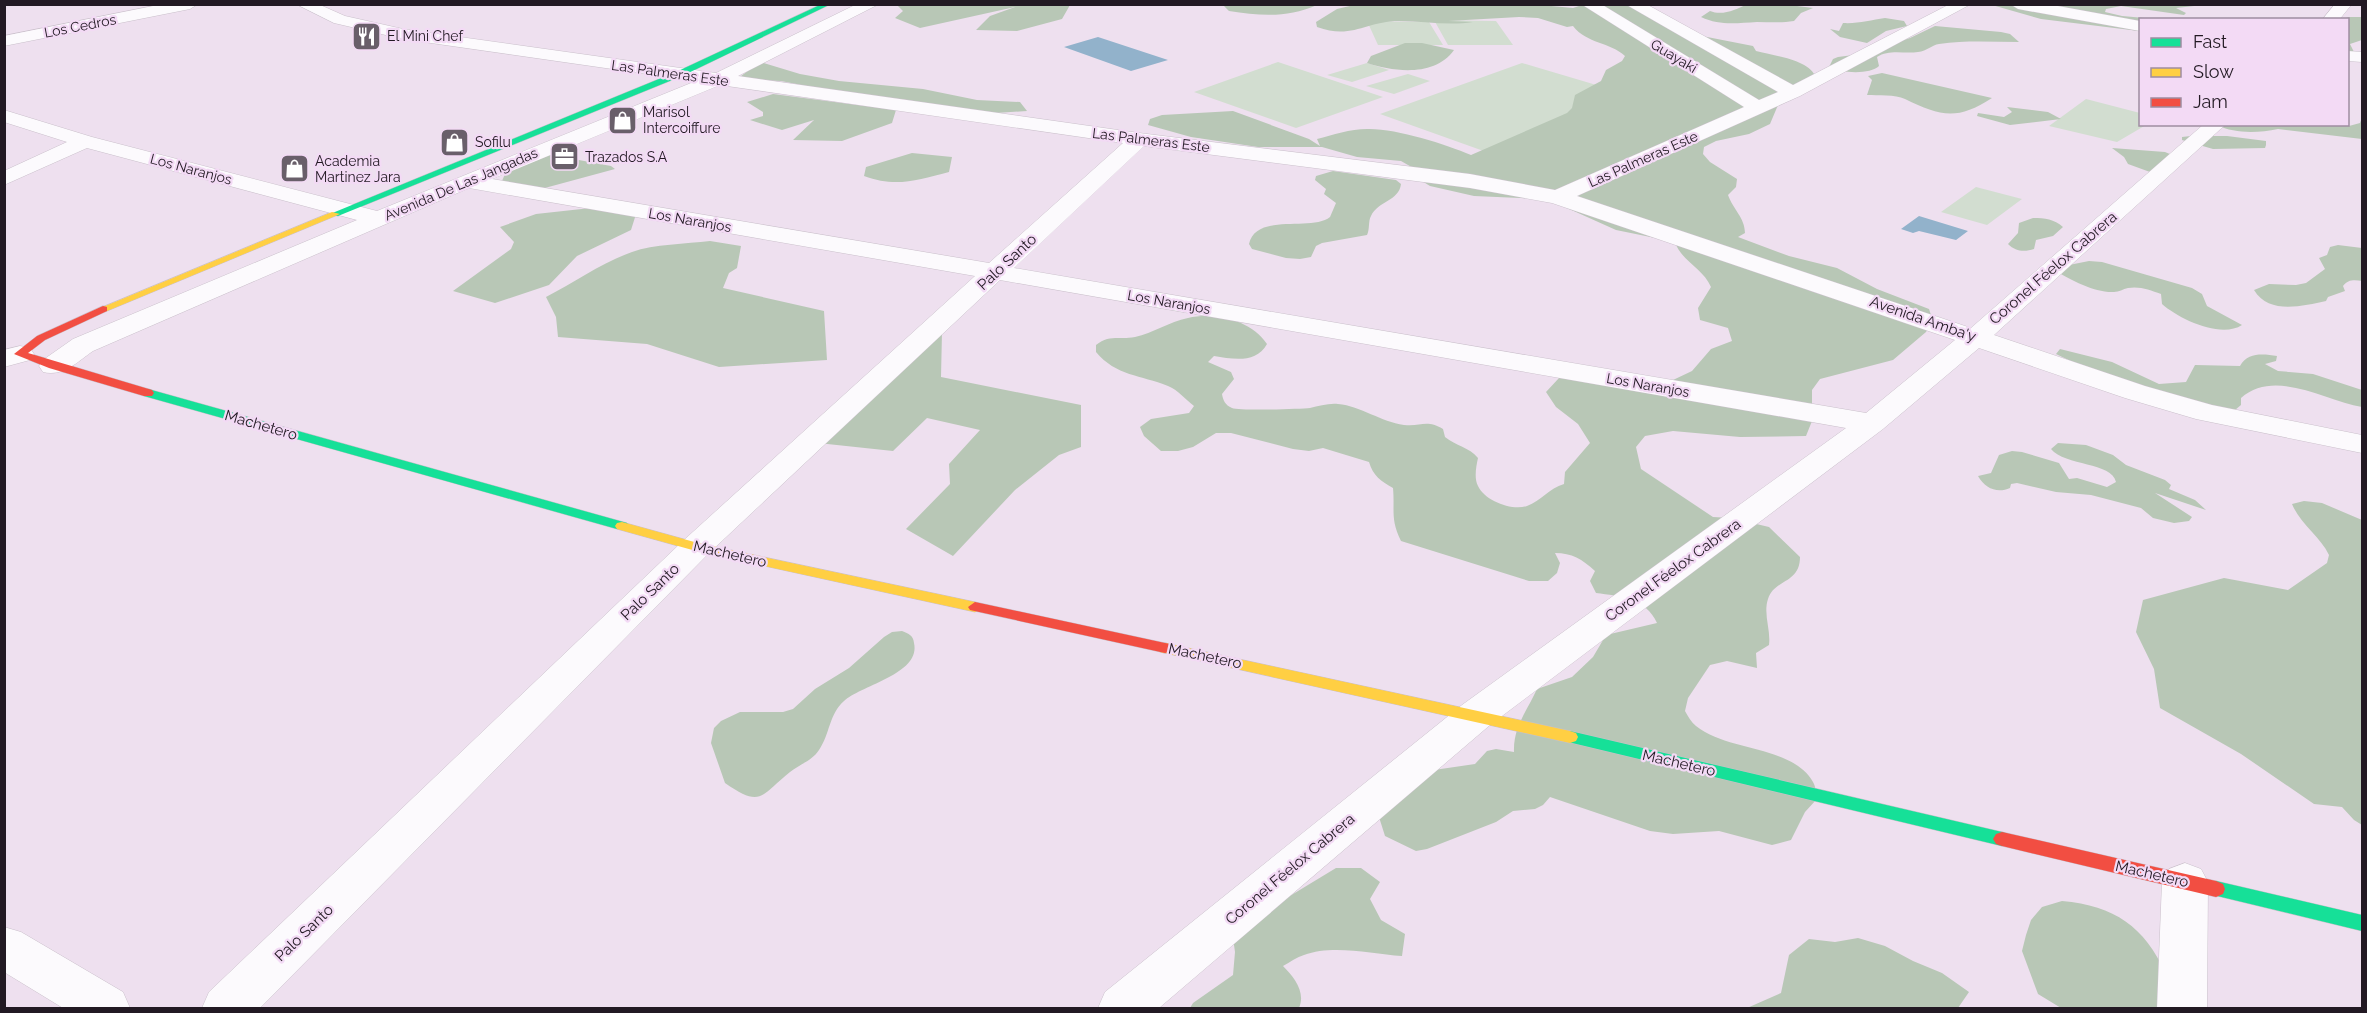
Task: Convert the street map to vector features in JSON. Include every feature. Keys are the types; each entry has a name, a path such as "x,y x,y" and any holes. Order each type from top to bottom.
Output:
{"street":[{"name":"Los Cedros","path":"4,40 190,4"},
{"name":"Las Palmeras Este","path":"304,4 340,20 403,34 1139,139 1568,192 1793,92 1963,4"},
{"name":"Avenida De Las Jangadas","path":"12,356 68,324 344,209 679,74 828,4"},
{"name":"Avenida De Las Jangadas","path":"53,366 83,345 467,181 716,80 872,4"},
{"name":"Guayaki","path":"1589,4 1759,108"},
{"name":"Guayaki","path":"1633,4 1793,92"},
{"path":"2018,4 2139,26"},
{"path":"2332,18 2344,4"},
{"name":"Los Naranjos","path":"4,116 85,141 378,219"},
{"name":"Coronel Féelox Cabrera","path":"1123,1008 1476,715 1872,423 1983,331 2214,126"},
{"name":"Palo Santo","path":"226,1008 696,547 1139,139"},
{"path":"4,179 85,141"},
{"name":"Los Naranjos","path":"467,181 1872,423"},
{"name":"Avenida Amba'y","path":"1568,192 1983,331 2135,392 2207,413 2362,444"},
{"name":"Avenida Amba'y","path":"1983,331 2227,397 2362,425"},
{"name":"Machetero","path":"12,356 696,547 1476,715 2362,923"},
{"path":"2182,1008 2185,882"},
{"path":"4,947 105,1008"}],"shaded area":[{"path":"1434,20 1496,21 1513,45 1448,45"},
{"path":"1367,21 1429,22 1443,45 1378,45"},
{"path":"1278,62 1383,97 1296,128 1194,92"},
{"path":"1367,63 1389,70 1352,82 1327,75"},
{"path":"1522,63 1630,95 1492,154 1380,114"},
{"path":"1408,74 1430,81 1394,94 1366,86"},
{"path":"2086,99 2139,113 2139,126 2144,126 2117,142 2049,126"},
{"path":"1976,187 2022,199 1987,225 1941,212"}],"green space":[{"path":"1231,4 1317,5 1295,12 1263,15 1229,11 1224,6"},
{"path":"1530,4 1573,8 1582,5 1628,5 1702,36 1753,46 1756,51 1790,59 1807,66 1816,78 1778,105 1770,124 1749,134 1716,141 1704,147 1703,154 1710,162 1737,179 1736,187 1728,195 1744,228 1745,233 1738,237 1789,256 1837,268 1877,289 1929,309 1933,321 1926,332 1893,360 1820,379 1812,390 1812,421 1806,436 1740,437 1673,431 1645,436 1636,447 1641,469 1713,517 1731,518 1769,527 1800,557 1796,572 1776,588 1768,599 1766,610 1769,645 1756,653 1757,668 1727,661 1710,665 1688,698 1685,711 1694,724 1709,734 1725,741 1775,755 1803,770 1814,784 1816,800 1805,812 1791,840 1772,845 1719,831 1673,834 1650,831 1550,797 1543,805 1535,809 1513,811 1496,822 1427,849 1416,851 1385,836 1379,817 1434,770 1475,764 1487,751 1496,749 1514,752 1518,727 1537,689 1572,677 1593,657 1606,635 1657,623 1646,608 1639,603 1614,595 1596,593 1590,581 1595,571 1572,556 1555,553 1560,563 1557,573 1548,581 1529,581 1401,541 1394,520 1393,488 1378,478 1369,462 1323,448 1309,451 1293,449 1231,433 1216,433 1193,447 1178,451 1161,451 1144,436 1140,427 1151,419 1189,413 1194,406 1172,388 1120,370 1096,352 1096,345 1105,340 1135,337 1188,318 1209,316 1232,320 1252,329 1267,344 1257,355 1243,359 1214,356 1208,362 1231,372 1234,379 1222,394 1225,402 1232,408 1295,409 1338,404 1404,425 1437,426 1443,429 1445,437 1471,451 1478,458 1476,476 1478,486 1486,496 1507,506 1527,506 1564,484 1565,472 1590,443 1578,424 1556,407 1546,392 1559,378 1581,371 1673,380 1692,371 1711,349 1732,341 1728,328 1700,320 1698,308 1711,287 1703,275 1678,249 1675,242 1616,230 1547,199 1474,196 1430,186 1417,178 1415,169 1401,161 1357,157 1322,147 1258,147 1191,137 1148,125 1150,119 1162,115 1233,111 1309,139 1320,146 1317,139 1354,130 1378,129 1420,138 1471,155 1567,113 1572,108 1575,95 1601,81 1606,70 1622,61 1625,56 1585,36 1573,26 1567,27 1538,18 1448,21 1473,22 1454,24 1399,21 1340,32 1317,27 1316,22 1337,9 1354,5"},
{"path":"1747,4 1813,8 1801,13 1794,21 1785,22 1729,23 1715,22 1701,17 1710,11 1724,13"},
{"path":"897,5 1070,5 1062,19 1017,31 976,30 990,16 1015,7 920,28 895,18 903,11"},
{"path":"1992,5 2203,5 2176,8 2186,13 2184,15 2121,6 2106,9 2105,12 2122,16 2145,18 2139,18 2139,31 2041,19"},
{"path":"2362,17 2362,40 2350,44 2355,54 2349,57 2349,18 2346,18"},
{"path":"1885,18 1904,21 1907,26 1886,31 1867,43 1840,37 1830,29 1839,31 1843,23"},
{"path":"1935,26 2001,32 2010,34 2019,42 1949,43 1918,52 1886,53 1877,57 1879,66 1862,72 1847,72 1829,67 1833,59 1838,57 1861,54 1910,38"},
{"path":"1405,43 1422,43 1454,50 1436,65 1414,70 1389,69 1367,63 1371,56"},
{"path":"760,62 800,74 839,81 923,89 977,100 1020,102 1027,111 981,114 929,110 781,81 737,79"},
{"path":"1882,73 1992,98 1969,110 1948,113 1928,109 1901,97 1867,95 1872,80 1868,76"},
{"path":"773,94 896,110 892,123 842,141 793,140 814,120 782,130 750,120 763,116 763,112 747,102"},
{"path":"2007,107 2048,112 2061,119 2010,125 1977,116 1978,113 2004,117 2012,112"},
{"path":"2362,117 2362,139 2278,129 2255,132 2239,131 2219,126 2349,126 2360,123"},
{"path":"2227,136 2266,141 2266,145 2265,148 2213,149 2182,140 2182,137"},
{"path":"2112,148 2165,152 2177,157 2150,172 2128,164 2124,157"},
{"path":"912,153 952,157 949,172 906,182 886,182 864,176 866,167"},
{"path":"532,154 552,155 611,166 615,169 530,192 487,185 502,181 508,167"},
{"path":"1333,171 1396,180 1401,184 1392,198 1374,211 1370,218 1367,235 1322,243 1316,246 1311,257 1300,259 1286,258 1252,249 1249,244 1254,234 1262,228 1273,225 1311,223 1330,217 1336,203 1324,194 1326,189 1315,180 1316,176"},
{"path":"609,206 637,211 631,230 577,256 549,285 495,303 453,291 511,249 514,242 500,227 536,214"},
{"path":"2033,218 2056,222 2063,227 2053,236 2036,240 2034,249 2021,251 2011,247 2008,244 2018,233 2019,223"},
{"path":"710,241 741,246 737,268 729,273 723,288 824,311 827,360 719,367 647,344 558,337 556,317 546,297 599,267 632,252 660,246"},
{"path":"2338,245 2362,248 2362,281 2347,282 2343,286 2345,291 2328,297 2326,301 2287,307 2268,303 2254,290 2269,284 2306,283 2325,269 2319,258 2327,255 2330,247"},
{"path":"2089,261 2102,262 2192,288 2202,294 2207,306 2242,325 2223,330 2201,325 2169,310 2162,304 2161,294 2137,288 2107,292 2076,282 2056,271 2059,267"},
{"path":"942,332 941,377 1081,405 1081,447 1059,455 1015,490 953,556 906,529 950,484 949,464 980,430 927,418 893,451 818,443"},
{"path":"2060,349 2112,362 2159,384 2186,382 2195,365 2240,366 2243,361 2252,356 2277,356 2276,361 2265,364 2278,371 2313,374 2362,390 2362,407 2301,389 2269,386 2254,390 2241,398 2241,405 2235,410 2222,411 2081,366 2056,354"},
{"path":"2058,443 2086,445 2113,455 2126,465 2165,480 2171,485 2169,489 2195,500 2206,510 2155,493 2192,517 2189,521 2174,523 2153,518 2141,508 2091,495 2056,492 2017,483 2011,484 2010,488 2005,490 1996,490 1984,484 1978,476 1991,473 1999,455 2012,451 2059,463 2069,479 2077,478 2107,487 2116,482 2113,476 2106,471 2066,459 2051,449"},
{"path":"2304,501 2322,503 2362,520 2362,825 2342,807 2314,804 2241,754 2160,708 2154,669 2136,632 2143,600 2224,578 2288,590 2327,563 2329,555 2325,548 2300,518 2292,504"},
{"path":"902,631 913,638 914,643 914,654 908,663 888,678 844,701 835,712 823,744 813,757 760,796 747,795 725,783 711,743 714,728 721,721 740,712 783,712 793,709 815,689 849,668 884,637 892,632"},
{"path":"1336,868 1361,868 1380,882 1370,899 1381,920 1405,934 1402,956 1327,950 1296,958 1283,966 1295,980 1300,991 1299,1008 1190,1008 1193,1003 1233,975 1235,952 1232,931"},
{"path":"2062,901 2098,908 2126,921 2148,943 2157,957 2175,991 2180,1008 2061,1008 2038,994 2022,951 2026,935 2031,920 2042,907"},
{"path":"1858,938 1885,946 1942,973 1969,992 1958,1008 1747,1008 1781,993 1789,955 1809,939 1835,942"}],"water":[{"path":"1098,37 1168,60 1131,71 1064,47"},
{"path":"1919,216 1968,231 1956,240 1901,229"}],"traffic: fast":[{"path":"335,214 679,74 828,4"},
{"path":"148,393 622,526"},
{"path":"1570,737 2002,839"},
{"path":"2216,889 2362,923"}],"traffic: slow":[{"path":"103,309 335,214"},
{"path":"622,526 696,547 975,607"},
{"path":"1165,648 1570,737"}],"traffic: jam":[{"path":"103,309 41,338 20,354 53,366 148,393"},
{"path":"975,607 1165,648"},
{"path":"2002,839 2216,889"}],"place":[{"name":"El Mini Chef","path":"366,36"},
{"name":"Marisol Intercoiffure","path":"622,120"},
{"name":"Sofilu","path":"454,142"},
{"name":"Trazados S.A","path":"564,157"},
{"name":"Academia Martinez Jara","path":"294,169"}]}
